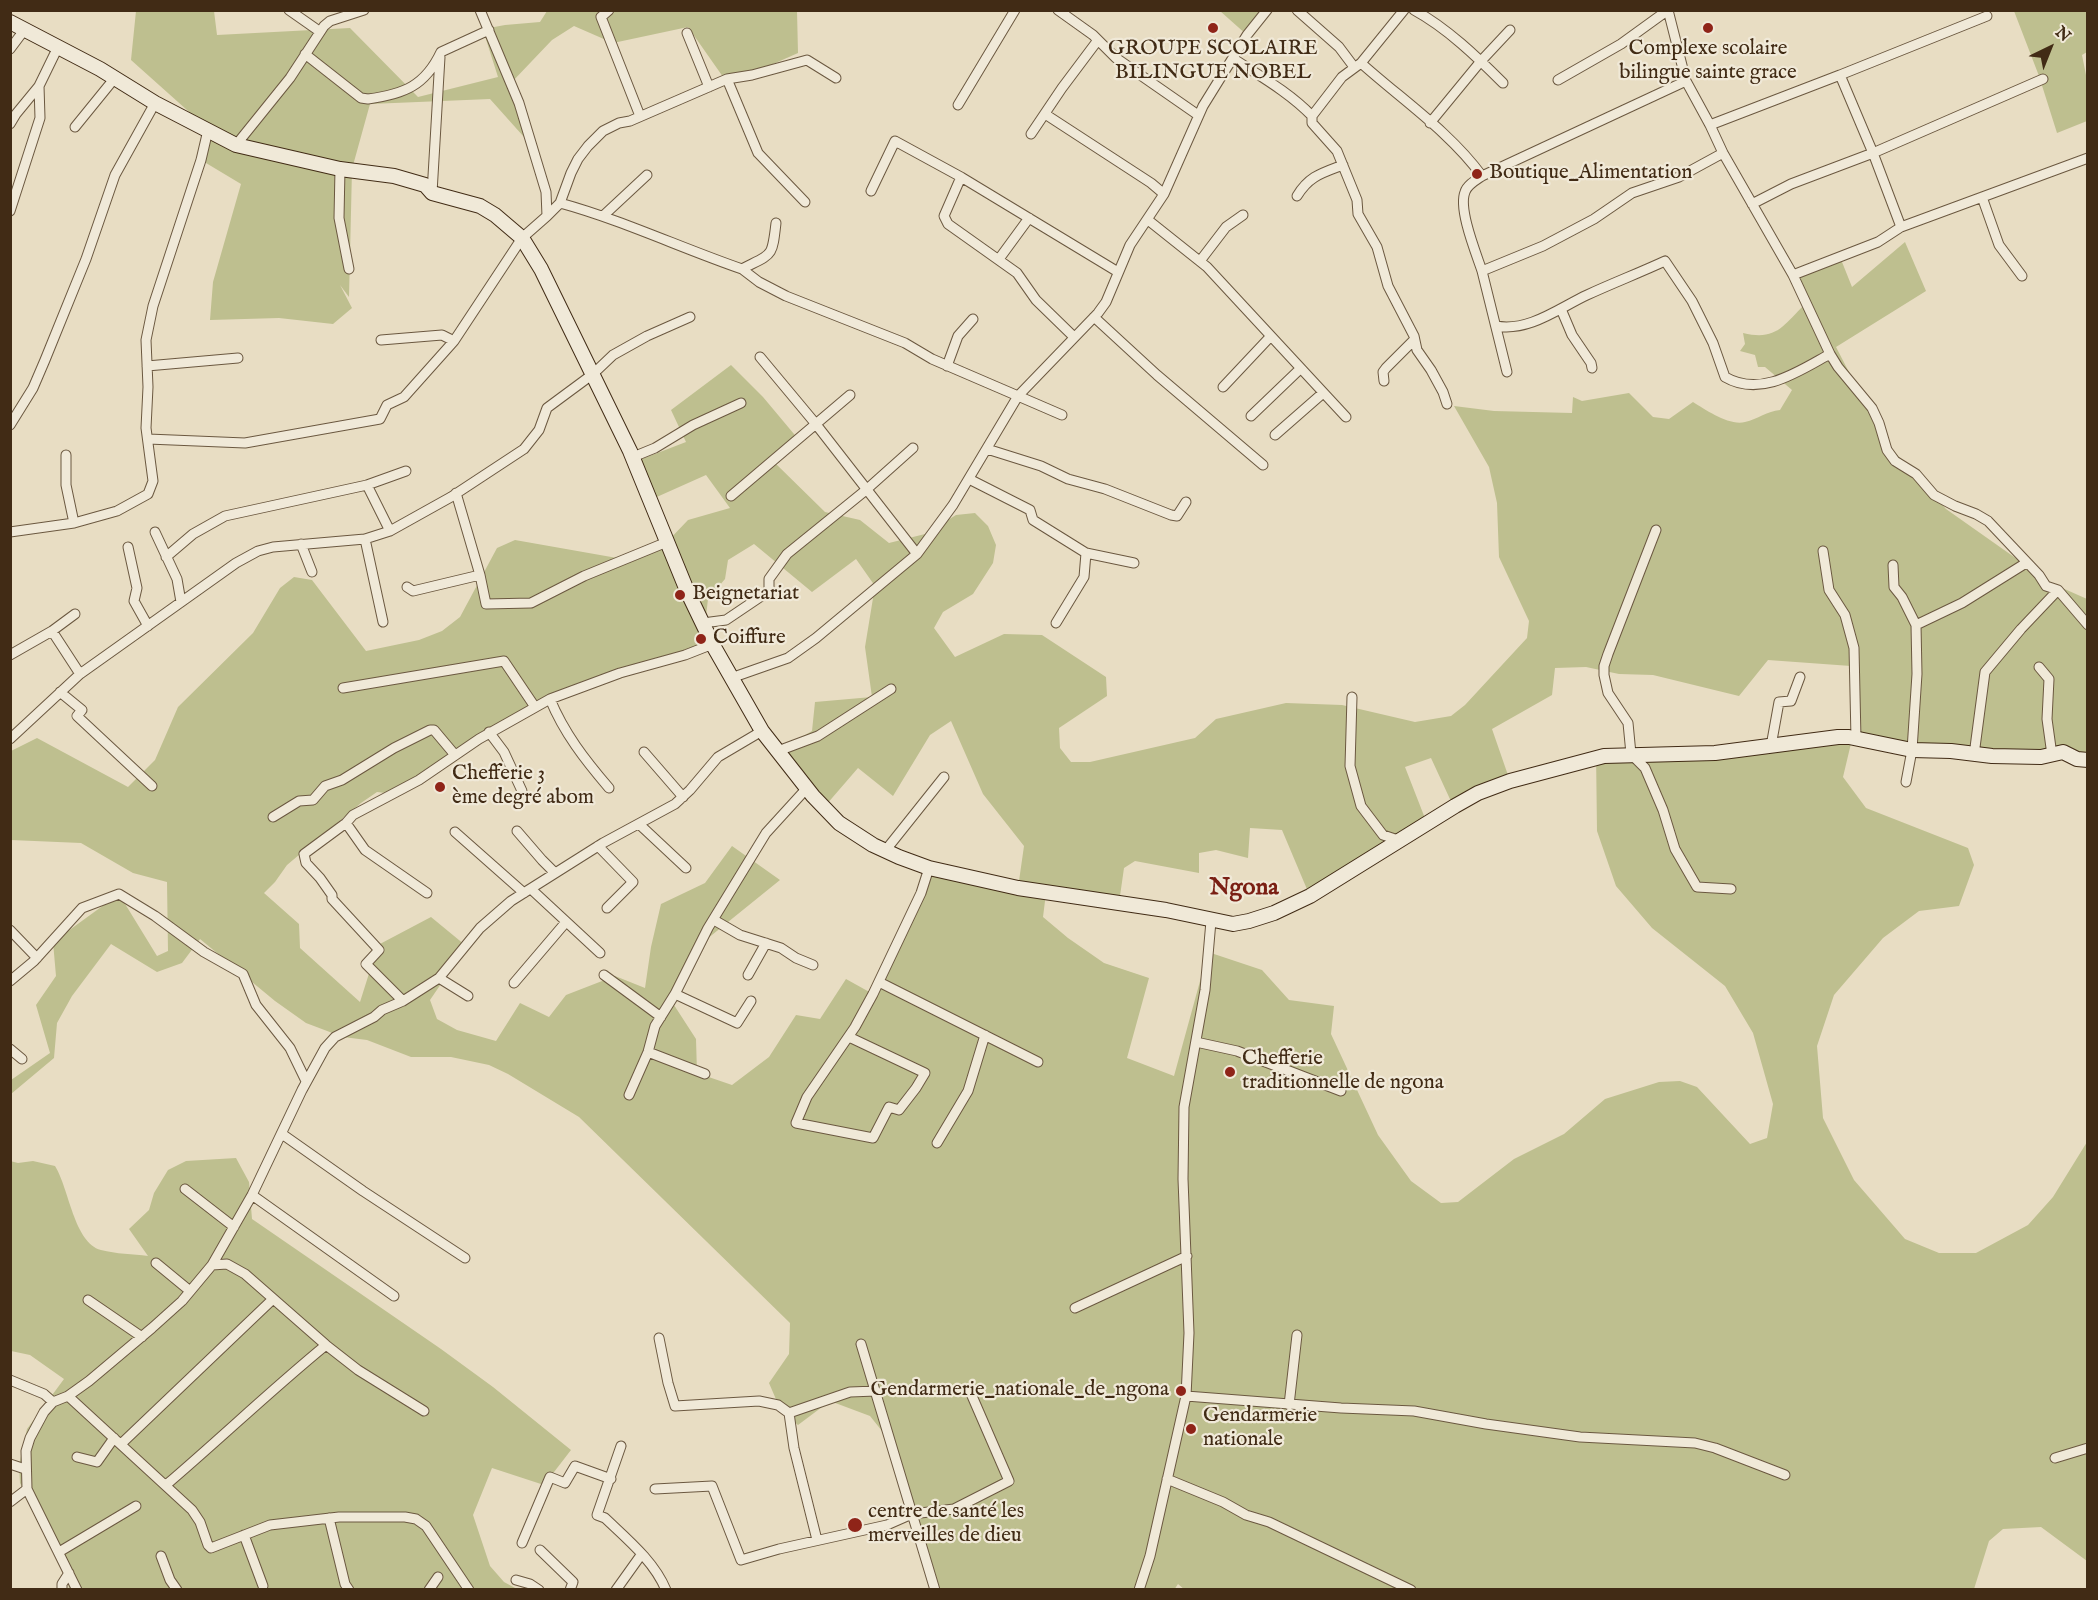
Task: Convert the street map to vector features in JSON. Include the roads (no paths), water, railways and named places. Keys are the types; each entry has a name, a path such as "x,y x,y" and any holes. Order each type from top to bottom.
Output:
{"street":[{"path":"289,10 319,31"},
{"path":"236,145 290,78 319,31 330,21 364,10"},
{"path":"480,10 519,103 546,192 547,216"},
{"path":"609,10 601,17 640,117"},
{"path":"958,105 1015,10"},
{"path":"1058,10 1098,40 1116,58 1198,115"},
{"path":"731,678 788,658 816,638 916,554 932,535 969,479 1018,396 1106,302 1130,245 1164,194 1198,115 1247,35 1267,10"},
{"path":"1297,10 1357,65 1430,123 1473,164 1482,176"},
{"path":"1404,10 1357,65 1337,83 1312,116 1312,123 1337,151 1356,200 1358,214 1377,247 1388,286 1417,350 1443,392 1446,404"},
{"path":"1414,10 1431,20 1481,61 1503,83"},
{"path":"1558,80 1621,44 1668,10 1686,81 1723,153 1793,275 1830,354 1838,368 1872,408 1887,450 1894,461 1916,474 1934,495 1983,517 2046,586 2058,590 2088,625"},
{"path":"1710,125 1902,52 1987,16"},
{"path":"10,22 155,103 236,145 340,169 394,176 425,185 432,194 480,206 495,215 522,238 541,269 633,457 688,593 731,678 762,731 807,788 839,823 885,851 929,868 1018,888 1166,910 1233,924 1274,913 1328,886 1463,802 1500,785 1604,756 1715,753 1838,737 1912,750 2041,757 2063,752 2077,759 2088,760"},
{"path":"10,49 25,29"},
{"path":"305,54 361,98 368,99 413,88 434,67 441,52 489,30"},
{"path":"1430,123 1509,30"},
{"path":"687,33 709,87"},
{"path":"1031,134 1098,40"},
{"path":"10,124 39,86 58,47"},
{"path":"432,194 441,52"},
{"path":"1233,59 1281,90 1312,116"},
{"path":"148,439 245,443 380,419 387,405 404,397 454,341 522,238 560,203 578,159 603,131 727,80 807,60 836,78"},
{"path":"1840,75 1901,227"},
{"path":"75,127 114,79"},
{"path":"1752,204 1791,184 1872,153 2043,79"},
{"path":"727,80 758,153 805,202"},
{"path":"1507,372 1482,271 1464,211 1465,191 1482,176 1686,81"},
{"path":"10,211 40,118 39,86"},
{"path":"10,425 33,388 41,369 86,259 115,175 155,103"},
{"path":"1045,114 1151,183 1164,194"},
{"path":"10,532 74,523 117,511 148,494 153,481 148,439 146,340 153,306 201,160 208,130"},
{"path":"871,191 894,141 961,177 1118,272"},
{"path":"1482,271 1543,246 1594,219 1632,193 1679,177 1723,153"},
{"path":"1793,275 1878,242 1901,227 2088,158"},
{"path":"1297,196 1303,186 1314,177 1343,165"},
{"path":"340,169 339,218 349,269"},
{"path":"603,216 647,176"},
{"path":"961,177 944,216 945,220 966,238 1017,273 1036,300 1074,337"},
{"path":"1982,197 1999,245 2022,276"},
{"path":"560,203 603,216 742,269 759,282 786,296 905,343 947,366 1062,415"},
{"path":"1200,261 1226,227 1243,215"},
{"path":"999,259 1029,218"},
{"path":"1148,220 1200,261 1346,417"},
{"path":"742,269 770,254 773,248 776,223"},
{"path":"1496,326 1509,328 1528,324 1665,261 1692,301 1713,343 1725,377 1732,381 1767,384 1796,374 1830,354"},
{"path":"1561,309 1572,335 1592,368"},
{"path":"10,739 80,674 236,563 258,551 273,547 364,539 390,531 456,494 524,449 538,430 547,408 593,374 613,355 647,336 690,317"},
{"path":"1094,317 1157,375 1263,465"},
{"path":"947,366 958,336 973,319"},
{"path":"381,340 442,335 454,341"},
{"path":"1223,387 1270,337"},
{"path":"1384,381 1383,372 1414,340"},
{"path":"760,357 815,423 916,554"},
{"path":"147,366 238,358"},
{"path":"1251,416 1300,369"},
{"path":"1275,435 1323,393"},
{"path":"731,496 850,395"},
{"path":"633,457 655,448 693,424 741,403"},
{"path":"704,623 726,620 769,591 769,579 787,554 866,490 913,448"},
{"path":"987,449 1106,489 1171,515 1177,516 1186,502"},
{"path":"66,455 66,485 74,523"},
{"path":"166,557 193,534 225,516 367,485 406,471"},
{"path":"969,479 1030,510 1033,520 1086,553 1134,562"},
{"path":"367,485 390,531"},
{"path":"456,494 480,575 486,604 531,603 584,576 667,542"},
{"path":"1656,530 1604,666 1608,693 1628,723 1631,754 1645,768 1663,810 1675,849 1697,887 1731,889"},
{"path":"155,532 177,579 182,602"},
{"path":"364,539 383,622"},
{"path":"301,544 312,572"},
{"path":"128,547 137,588 134,601 148,626"},
{"path":"1823,551 1829,590 1845,615 1854,648 1856,739"},
{"path":"1056,622 1084,577 1086,553"},
{"path":"1916,626 1962,603 2026,563"},
{"path":"1893,565 1894,587 1902,597 1916,626 1917,674 1912,750 1906,782"},
{"path":"407,587 413,591 480,575"},
{"path":"1974,755 1985,672 2058,590"},
{"path":"10,655 52,631 75,614"},
{"path":"52,631 80,674"},
{"path":"403,1002 366,964 379,950 332,899 332,895 320,878 306,863 304,857 309,850 346,823 353,815 419,780 489,732 550,699 620,673 685,655 713,644"},
{"path":"343,687 504,661 535,707"},
{"path":"2039,667 2049,680 2047,719 2052,755"},
{"path":"1771,746 1779,702 1791,701 1800,677"},
{"path":"778,752 818,736 891,689"},
{"path":"60,692 82,710 77,716 152,786"},
{"path":"1352,697 1350,766 1361,806 1383,835 1401,840"},
{"path":"550,699 560,723 609,788"},
{"path":"273,817 299,801 313,800 325,786 342,780 394,748 430,730 434,730 455,755"},
{"path":"77,1590 27,1489 26,1451 30,1438 44,1412 53,1402 68,1396 142,1337 190,1291 212,1265 252,1195 306,1081 325,1048 335,1037 374,1017 382,1010 403,1002 439,978 494,914 598,846 683,797 718,757 762,731"},
{"path":"489,732 504,752 522,791"},
{"path":"644,752 683,797"},
{"path":"885,851 944,777"},
{"path":"629,1095 648,1052 655,1026 675,994 714,920 766,834 807,788"},
{"path":"346,823 365,850 427,893"},
{"path":"639,824 686,868"},
{"path":"517,831 555,873"},
{"path":"455,832 566,922 600,953"},
{"path":"598,846 633,882 607,908"},
{"path":"849,1037 925,1073 899,1110 890,1107 873,1138 796,1122 807,1097 849,1037 879,982 921,893 929,868"},
{"path":"10,981 37,958 82,908 119,894 155,916 204,952 243,974 256,1005 290,1048 306,1081"},
{"path":"714,920 740,935 780,948 813,965"},
{"path":"1139,1590 1150,1556 1186,1396 1189,1333 1183,1179 1184,1107 1205,990 1211,921"},
{"path":"514,983 566,922"},
{"path":"10,930 37,958"},
{"path":"748,975 766,943"},
{"path":"604,975 661,1017"},
{"path":"439,978 468,996"},
{"path":"879,982 1038,1062"},
{"path":"675,994 736,1023 751,1001"},
{"path":"937,1143 968,1091 985,1035"},
{"path":"1196,1042 1237,1051 1341,1091"},
{"path":"10,1049 22,1059"},
{"path":"648,1052 705,1074"},
{"path":"282,1134 465,1258"},
{"path":"185,1189 234,1227"},
{"path":"252,1195 394,1296"},
{"path":"1075,1308 1187,1256"},
{"path":"156,1263 190,1291"},
{"path":"212,1265 227,1264 235,1268 358,1370 424,1411"},
{"path":"77,1457 97,1462 273,1299"},
{"path":"88,1300 142,1337"},
{"path":"1289,1405 1297,1335"},
{"path":"659,1338 675,1406 759,1401 778,1405 789,1413 794,1448 817,1540"},
{"path":"861,1344 935,1590"},
{"path":"166,1485 222,1438 271,1390 326,1345"},
{"path":"10,1380 44,1394 53,1402"},
{"path":"655,1489 712,1486 741,1560 887,1525 912,1514 954,1509 1009,1481 969,1389"},
{"path":"789,1413 850,1392 876,1390"},
{"path":"68,1396 192,1510 211,1548 270,1525 329,1518 405,1517 422,1522 469,1590"},
{"path":"1186,1396 1289,1405 1414,1411 1580,1437 1695,1443 1715,1448 1785,1475"},
{"path":"621,1446 597,1515 605,1518 641,1555 662,1580 666,1590"},
{"path":"2055,1458 2088,1448"},
{"path":"10,1464 25,1469"},
{"path":"522,1543 550,1477 565,1483 575,1466 611,1479"},
{"path":"1167,1479 1223,1502 1246,1515 1269,1522 1412,1590"},
{"path":"10,1502 27,1489"},
{"path":"59,1552 136,1506"},
{"path":"329,1518 345,1584 349,1590"},
{"path":"244,1535 263,1586"},
{"path":"540,1550 573,1582 570,1590"},
{"path":"616,1590 641,1555"},
{"path":"161,1556 170,1580 177,1590"},
{"path":"62,1590 62,1584 69,1573"},
{"path":"429,1590 438,1577"},
{"path":"516,1580 530,1584 539,1590"}],"place":[{"name":"GROUPE SCOLAIRE BILINGUE NOBEL","path":"1213,28"},
{"name":"Complexe scolaire bilingue sainte grace","path":"1708,28"},
{"name":"Boutique_Alimentation","path":"1477,174"},
{"name":"Beignetariat","path":"680,595"},
{"name":"Coiffure","path":"701,639"},
{"name":"Chefferie 3 ème degré abom","path":"440,787"},
{"name":"Chefferie traditionnelle de ngona","path":"1230,1072"},
{"name":"Gendarmerie_nationale_de_ngona","path":"1181,1391"},
{"name":"Gendarmerie nationale","path":"1191,1429"},
{"name":"centre de santé les merveilles de dieu","path":"855,1525"}],"district":[{"name":"Ngona","path":"1244,889"}]}
